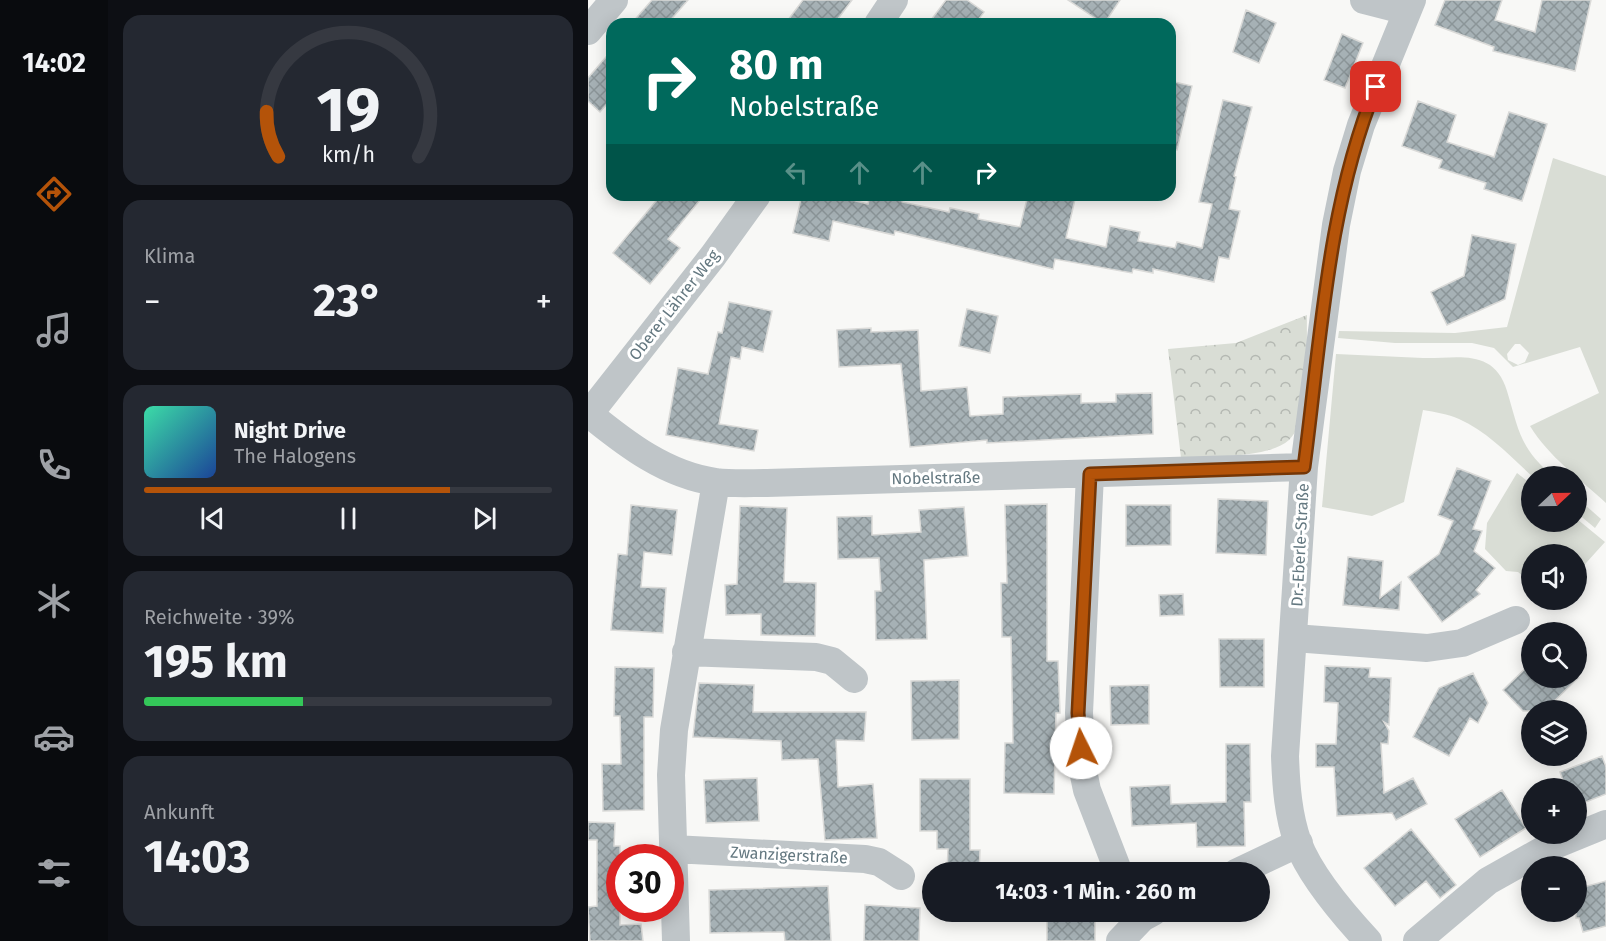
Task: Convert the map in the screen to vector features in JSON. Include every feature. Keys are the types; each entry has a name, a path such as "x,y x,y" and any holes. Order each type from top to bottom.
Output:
{"street":[{"path":"588,31 614,0"},
{"path":"882,18 894,0"},
{"path":"1364,0 1409,6"},
{"name":"Dr.-Eberle-Straße","path":"1368,941 1324,888 1299,843 1286,791 1285,756 1304,467 1336,225 1347,171 1361,125 1409,6"},
{"name":"Oberer Lährer Weg","path":"589,414 713,256 753,201"},
{"name":"Nobelstraße","path":"589,414 627,445 654,460 716,482 767,483 1304,467"},
{"path":"1090,474 1078,713 1082,766 1087,790 1115,862"},
{"path":"673,844 672,764 686,652 716,482"},
{"path":"1294,638 1436,648 1462,643 1516,620"},
{"path":"686,652 816,657 832,661 854,678"},
{"path":"1417,941 1488,881 1545,849 1606,824"},
{"path":"1259,862 1299,843"},
{"name":"Zwanzigerstraße","path":"684,850 865,859 879,862 901,876"},
{"path":"675,922 676,941"},
{"path":"1120,941 1138,922"}],"green space":[{"path":"1553,158 1606,176 1606,503 1587,486 1587,466 1564,466 1546,448 1530,426 1599,393 1580,347 1513,367 1494,348 1472,343 1395,343 1338,338 1339,331 1455,333 1507,327","holes":["1515,344 1520,344 1529,353 1525,362 1518,365 1508,360 1507,354"]},
{"path":"1307,315 1305,400 1296,430 1289,440 1267,451 1253,454 1181,458 1168,349 1236,343"},
{"path":"1336,354 1423,358 1461,357 1483,361 1493,367 1501,377 1522,439 1542,466 1521,466 1470,424 1441,413 1423,410 1404,502 1372,516 1322,507"},
{"path":"1517,473 1521,476 1521,532 1587,532 1587,527 1605,542 1587,562 1587,544 1521,544 1521,575 1506,571 1485,549 1487,523"},
{"path":"1587,507 1601,519 1595,528 1587,521"}],"building":[{"path":"652,0 688,0 672,18 636,18"},
{"path":"803,0 852,0 838,18 790,18"},
{"path":"946,0 967,0 984,12 980,18 932,18"},
{"path":"1068,0 1120,0 1108,18 1095,18"},
{"path":"1445,0 1502,0 1495,20 1535,32 1542,0 1591,0 1575,71 1493,51 1494,47 1435,25"},
{"path":"1246,10 1276,23 1259,63 1233,52"},
{"path":"1342,34 1363,43 1345,88 1324,80"},
{"path":"606,57 606,105 600,112 588,101 588,78"},
{"path":"1176,82 1192,86 1176,150"},
{"path":"1223,100 1252,107 1234,176 1236,177 1229,209 1240,211 1229,259 1219,257 1214,282 1153,269 1153,273 1133,269 1132,273 1055,259 1053,269 895,231 894,235 833,221 829,241 793,233 801,201 856,201 868,204 869,201 902,201 949,212 950,208 979,214 978,219 1020,227 1026,201 1075,201 1066,238 1106,247 1110,226 1140,232 1138,241 1175,248 1177,242 1202,248 1212,204 1199,202"},
{"path":"1418,101 1456,115 1447,142 1494,157 1509,112 1547,124 1522,201 1484,189 1486,183 1439,168 1442,160 1402,146"},
{"path":"656,201 699,201 668,239 680,248 650,284 613,253"},
{"path":"1472,235 1516,244 1505,299 1447,325 1431,292 1464,276"},
{"path":"729,302 772,311 763,352 742,347 740,359 731,357 719,424 758,430 754,451 666,435 678,368 708,374 718,332 722,333"},
{"path":"967,309 998,316 990,353 959,346"},
{"path":"871,328 871,332 918,330 921,391 967,387 970,416 1003,414 1003,397 1081,394 1081,403 1116,402 1116,394 1152,393 1153,434 987,443 987,440 910,447 901,364 839,367 837,330"},
{"path":"1457,468 1491,481 1473,529 1482,531 1474,551 1495,568 1476,590 1480,594 1442,622 1408,577 1439,554 1453,521 1438,515"},
{"path":"1218,499 1268,501 1266,555 1216,553"},
{"path":"1047,504 1047,661 1058,661 1060,713 1056,713 1054,794 1004,793 1005,743 1013,743 1011,637 1002,637 1001,583 1007,583 1005,505"},
{"path":"631,505 677,510 672,555 644,552 641,587 666,588 663,633 611,630 618,554 627,555"},
{"path":"1126,505 1171,505 1171,545 1126,546"},
{"path":"740,506 787,508 784,582 816,583 815,636 761,635 761,614 726,615 725,585 737,584"},
{"path":"964,507 968,556 924,560 927,639 876,640 875,591 881,591 879,558 838,559 837,517 872,516 872,535 921,532 919,510"},
{"path":"1348,557 1383,561 1380,598 1401,582 1399,610 1343,605"},
{"path":"1183,594 1184,615 1160,616 1159,595"},
{"path":"1219,639 1264,639 1264,687 1220,687"},
{"path":"1325,666 1370,668 1369,677 1391,678 1389,725 1384,722 1389,731 1388,744 1381,743 1384,793 1413,778 1427,804 1396,820 1392,813 1337,816 1334,767 1316,767 1316,744 1336,744 1338,703 1324,702"},
{"path":"615,667 654,668 653,717 644,717 644,810 603,811 602,764 621,764 620,716 614,716"},
{"path":"1473,673 1488,703 1478,723 1470,718 1449,756 1413,737 1439,688"},
{"path":"1521,673 1521,688 1568,688 1555,700 1521,700 1521,709 1503,690"},
{"path":"959,680 959,739 912,740 911,681"},
{"path":"699,683 754,685 753,712 866,712 864,741 836,740 838,787 873,784 877,838 825,840 818,759 782,760 781,741 693,737"},
{"path":"1149,685 1149,724 1111,725 1110,686"},
{"path":"1226,744 1250,744 1251,802 1244,802 1245,846 1197,847 1196,823 1132,826 1130,787 1170,785 1171,804 1226,802"},
{"path":"1602,756 1606,767 1606,794 1587,802 1587,778 1562,778 1560,772 1576,766 1587,766 1587,762"},
{"path":"757,778 759,821 706,823 704,780"},
{"path":"920,779 970,779 970,850 980,850 979,862 947,862 948,849 937,849 937,831 920,831"},
{"path":"1502,790 1521,820 1521,831 1480,857 1455,819"},
{"path":"588,822 615,823 614,844 606,844 606,922 620,922 620,925 641,924 643,941 590,941 588,907 597,906 597,840 588,840"},
{"path":"1411,829 1456,885 1440,898 1426,881 1395,906 1364,868"},
{"path":"1606,881 1606,926 1583,932 1580,922 1587,922 1587,886"},
{"path":"828,886 831,941 785,941 784,932 710,933 709,890"},
{"path":"865,905 920,908 919,941 864,941"},
{"path":"1047,922 1095,922 1095,941 1047,941"}],"route":[{"path":"1081,748 1078,713 1090,474 1304,467 1336,225 1347,171 1376,87"}]}
